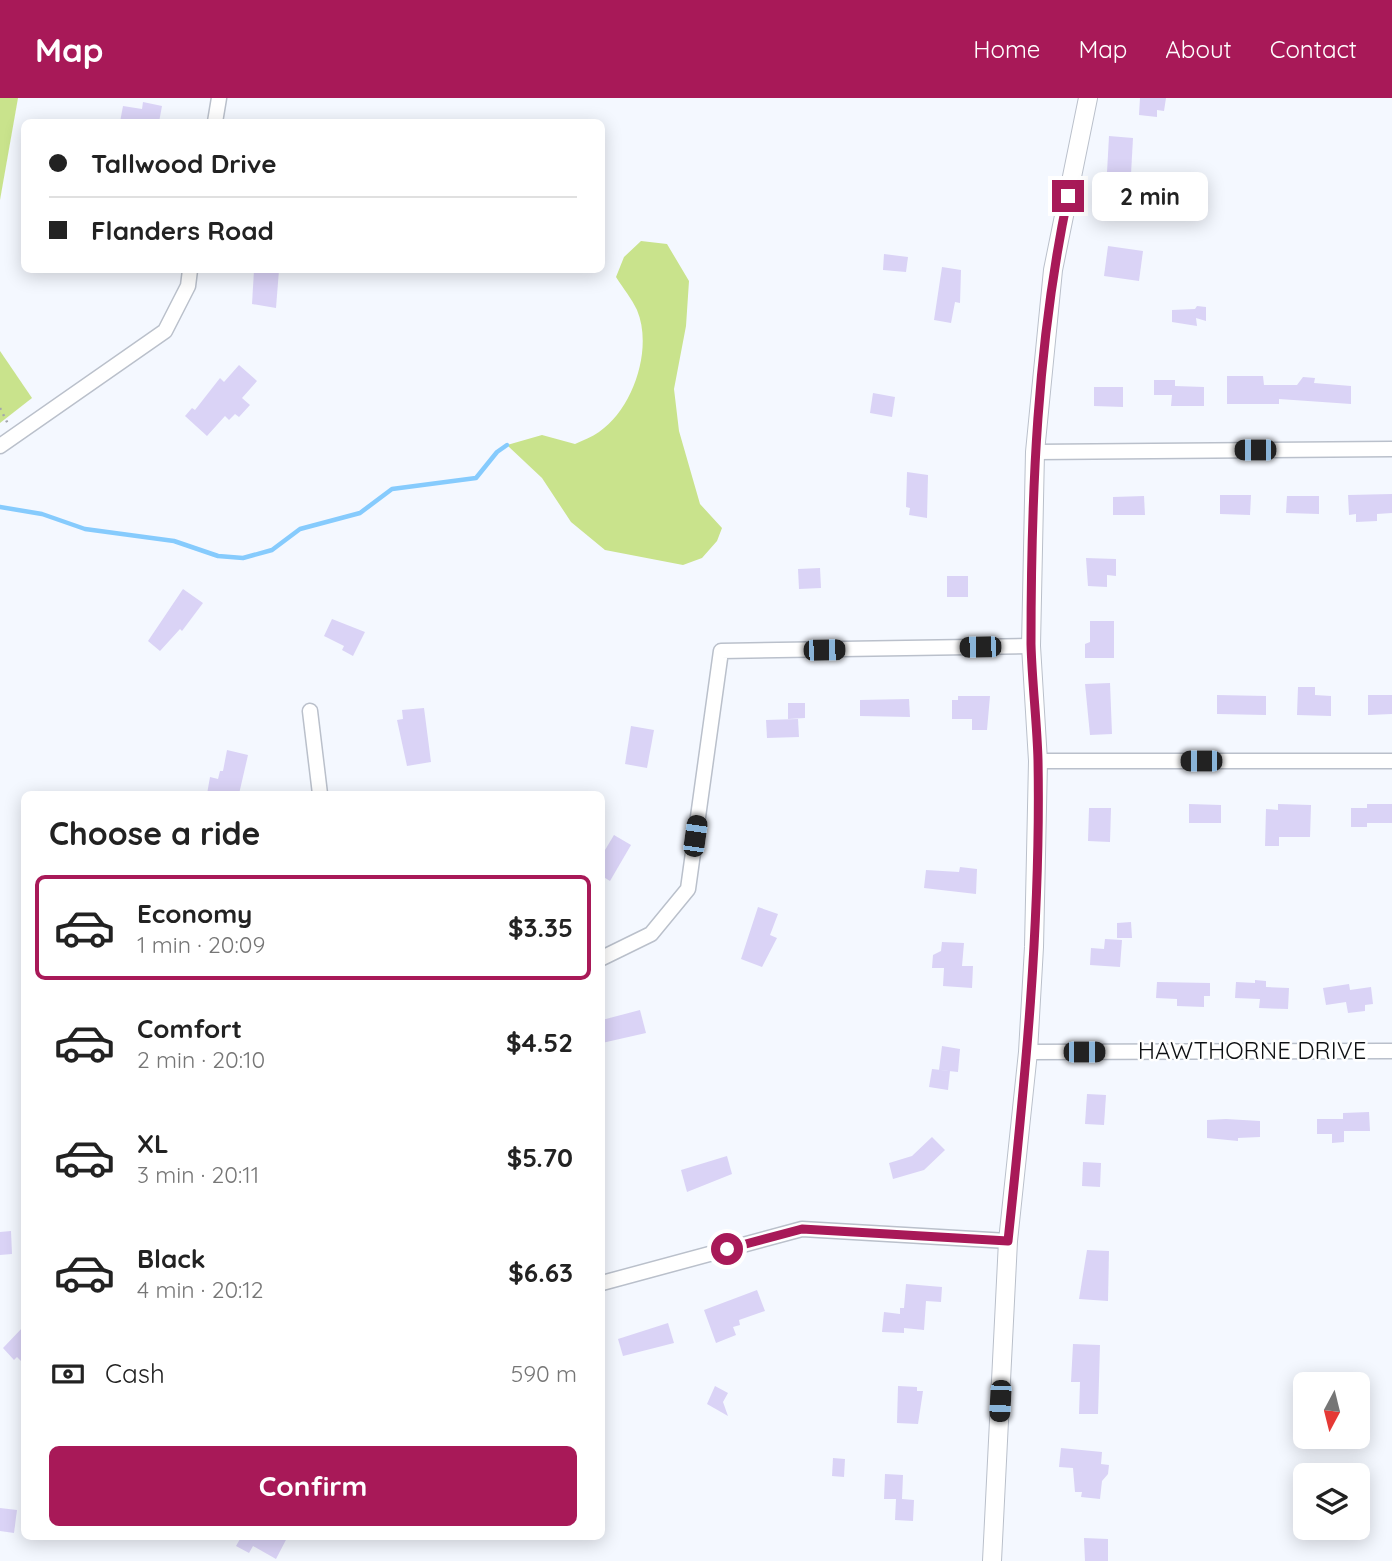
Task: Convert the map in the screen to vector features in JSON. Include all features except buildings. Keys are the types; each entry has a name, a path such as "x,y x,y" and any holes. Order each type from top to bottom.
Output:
{"street":[{"path":"216,119 219,98"},
{"path":"992,1561 1008,1241 1028,1052 1038,761 1031,646 1035,452 1053,270 1087,98"},
{"path":"0,446 165,331 188,286 190,273"},
{"path":"1035,452 1392,449"},
{"path":"605,957 651,934 688,889 721,651 1031,646"},
{"path":"310,711 320,791"},
{"path":"1038,761 1392,761"},
{"name":"HAWTHORNE DRIVE","path":"1028,1052 1392,1051"},
{"path":"605,1282 802,1229 1008,1241"}],"green space":[{"path":"0,98 18,98 0,200"},
{"path":"641,241 667,244 689,281 686,326 674,389 679,431 700,504 722,528 717,541 702,558 683,565 605,550 571,522 542,478 507,445 542,435 575,444 599,432 622,408 637,376 643,342 637,310 616,277 624,257"},
{"path":"0,351 32,398 0,423"}],"waterway":[{"path":"0,507 42,514 85,529 174,541 218,556 243,558 272,550 300,529 360,513 392,489 476,478 497,452 507,445"}],"route":[{"path":"727,1249 802,1229 1008,1241 1028,1052 1034,947 1038,761 1031,646 1035,452 1053,270 1068,196"}]}
